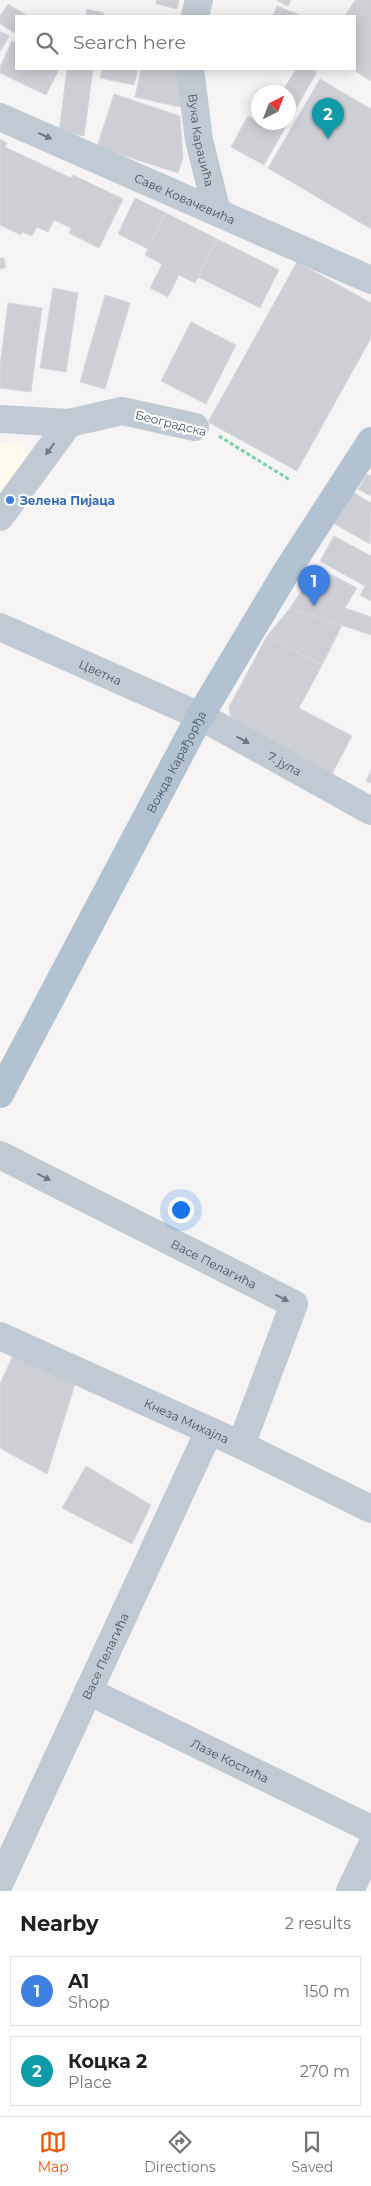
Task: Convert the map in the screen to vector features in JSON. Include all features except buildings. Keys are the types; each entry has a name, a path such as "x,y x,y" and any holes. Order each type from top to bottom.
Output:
{"main road":[{"name":"Вожда Карађорђа","path":"0,1094 200,716 285,574 371,441"}],"street":[{"path":"195,15 199,0"},
{"name":"Вука Караџића","path":"190,70 199,140 217,212"},
{"name":"Саве Ковачевића","path":"0,117 371,280"},
{"name":"Београдска","path":"0,419 69,423 122,411 195,427"},
{"path":"0,517 69,423"},
{"name":"Цветна","path":"0,627 200,716"},
{"name":"7. јула","path":"200,716 371,811"},
{"name":"Васе Пелагића","path":"0,1155 294,1304 241,1445"},
{"name":"Кнеза Михајла","path":"0,1336 241,1445 371,1509"},
{"name":"Васе Пелагића","path":"0,1882 209,1431"},
{"name":"Лазе Костића","path":"88,1691 371,1830"},
{"path":"350,1891 371,1846"}],"path":[{"name":"Београдска","path":"195,427 222,437 290,480"}],"shaded area":[{"name":"Зелена Пијаца","path":"0,442 21,443 41,474 0,525"}],"place":[{"name":"Коцка 2","path":"328,139"},
{"name":"Зелена Пијаца","path":"10,500"},
{"name":"A1","path":"314,606"}]}
